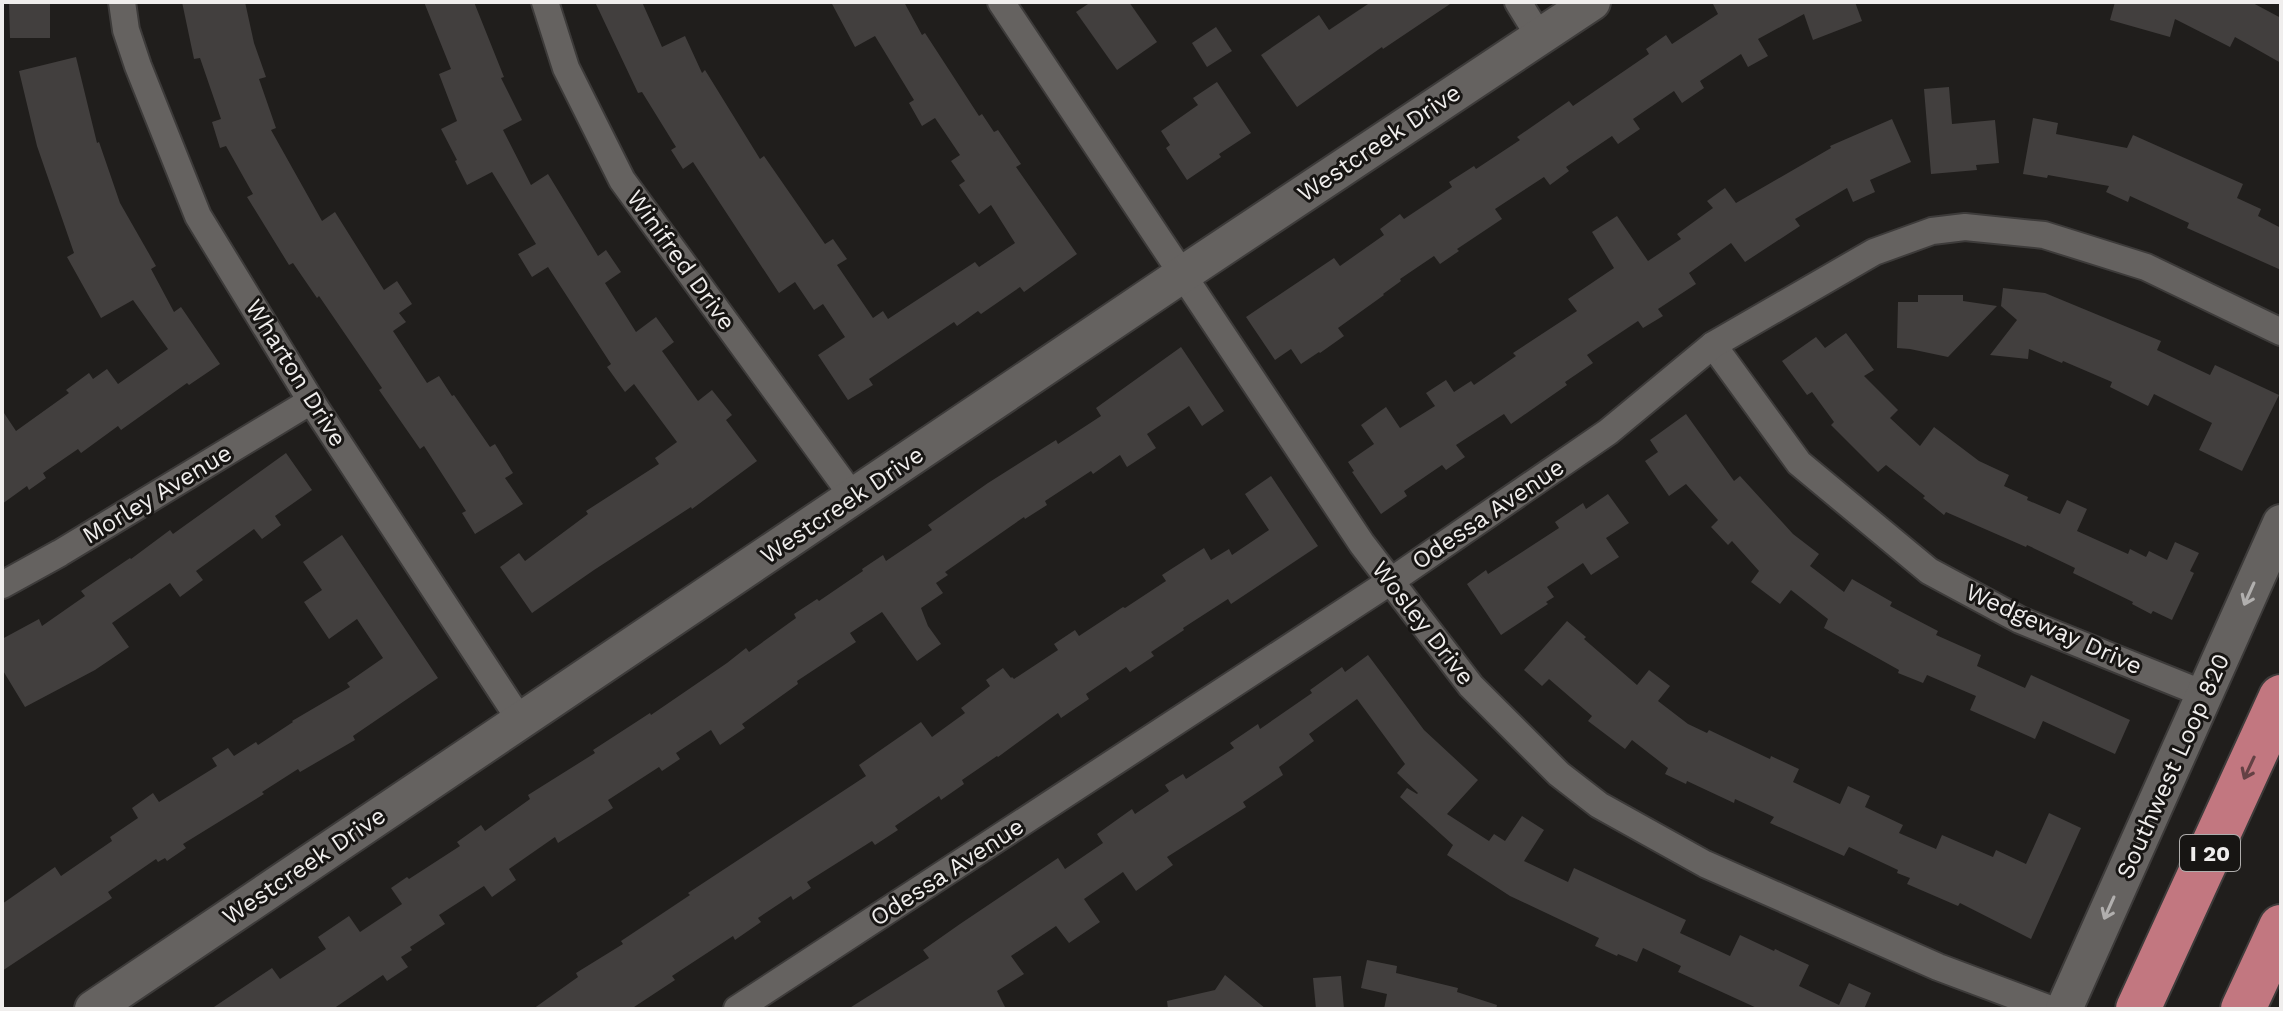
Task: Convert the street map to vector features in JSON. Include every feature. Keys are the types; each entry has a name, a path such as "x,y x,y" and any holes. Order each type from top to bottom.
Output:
{"highway":[{"name":"I 20","path":"2138,1009 2281,697"},
{"path":"2243,1009 2281,927"}],"street":[{"name":"Wharton Drive","path":"122,2 126,30 138,66 198,216 311,401 520,720"},
{"name":"Winifred Drive","path":"545,2 566,68 622,180 854,498"},
{"name":"Wosley Drive","path":"1001,2 1362,544 1471,686 1559,774 1599,805 1705,864 1938,967 2050,1009"},
{"path":"1518,2 1539,36"},
{"name":"Westcreek Drive","path":"93,1009 1592,2"},
{"name":"Odessa Avenue","path":"737,1009 1391,581 1608,432 1713,345 1874,252 1932,231 1965,227 2044,235 2146,267 2281,332"},
{"name":"Wedgeway Drive","path":"1713,345 1799,463 1929,571 2020,620 2204,694"},
{"name":"Morley Avenue","path":"2,585 311,401"},
{"name":"Southwest Loop 820","path":"2064,1009 2281,523"}],"building":[{"path":"9,2 50,2 50,38 10,38"},
{"path":"182,2 245,2 266,77 259,79 276,128 271,130 322,221 335,212 384,290 397,281 412,304 399,313 406,322 393,331 427,383 439,376 490,447 495,444 513,473 505,478 523,504 475,534 462,513 466,511 424,446 420,449 319,296 317,298 293,263 289,265 247,197 253,194 226,146 220,148 212,122 221,119 200,58 194,59"},
{"path":"424,2 474,2 504,77 501,78 522,120 503,130 531,185 548,174 598,256 606,250 621,272 605,283 636,332 656,317 674,342 662,351 698,401 712,390 732,415 726,420 757,461 692,509 532,613 500,567 519,553 525,561 588,514 586,511 659,464 655,458 677,442 634,384 625,392 607,367 611,364 548,267 532,277 518,254 536,244 492,172 467,185 441,129 457,121 439,74 451,69"},
{"path":"595,2 642,2 662,47 685,36 702,73 705,70 760,159 764,156 825,244 833,239 847,259 837,265 873,318 883,311 888,319 975,262 979,267 1015,243 991,205 979,214 959,185 965,181 951,161 960,155 935,118 922,126 909,103 914,100 875,36 855,47 831,2 904,2 922,35 925,33 979,116 982,114 994,132 998,130 1021,164 1016,167 1077,254 1024,292 1020,287 981,314 978,311 957,326 954,322 869,379 873,385 848,400 818,355 845,337 823,304 814,310 795,282 779,293 693,162 683,169 671,150 676,147 642,92 638,93"},
{"path":"1091,2 1129,2 1157,42 1117,70 1076,12"},
{"path":"1371,2 1453,2 1297,107 1261,55 1319,15 1329,30"},
{"path":"1712,2 1855,2 1862,21 1813,40 1804,14 1758,39 1768,56 1748,67 1741,54 1700,81 1704,88 1682,103 1674,91 1633,119 1640,129 1618,144 1612,136 1566,167 1569,171 1550,185 1544,177 1495,209 1502,219 1457,249 1459,251 1440,264 1434,256 1400,279 1384,295 1338,328 1344,336 1320,353 1301,364 1291,349 1275,360 1246,317 1334,258 1340,266 1384,235 1380,229 1400,214 1404,219 1452,187 1449,182 1474,166 1476,169 1520,140 1517,137 1569,101 1573,106 1649,54 1646,49 1666,35 1672,44 1718,14"},
{"path":"2115,2 2251,2 2281,18 2281,63 2235,37 2230,47 2175,19 2170,37 2110,20"},
{"path":"1216,27 1232,51 1207,67 1192,43"},
{"path":"76,57 97,143 120,203 156,266 151,269 174,312 181,307 220,364 189,385 187,383 121,430 118,426 81,453 78,449 43,473 46,478 29,490 27,486 2,504 2,410 16,431 69,393 66,390 89,373 93,379 107,369 118,384 168,349 133,300 101,318 67,257 74,253 37,146 19,71"},
{"path":"1217,82 1251,133 1187,180 1166,148 1170,145 1161,131 1198,105 1193,98"},
{"path":"1949,87 1952,124 1995,120 1999,163 1976,165 1977,170 1931,174 1924,89"},
{"path":"2033,118 2058,123 2056,134 2127,148 2133,135 2243,184 2237,198 2261,209 2258,216 2281,228 2281,270 2187,228 2189,223 2130,196 2128,202 2106,192 2109,186 2048,175 2047,178 2023,174"},
{"path":"1892,119 1911,162 1870,180 1875,192 1853,202 1847,188 1795,219 1800,226 1745,262 1731,243 1689,273 1696,284 1658,309 1663,316 1643,328 1638,321 1587,355 1593,363 1511,424 1504,414 1456,445 1465,457 1446,470 1442,465 1404,491 1407,496 1381,514 1348,462 1374,444 1361,425 1386,407 1400,428 1435,406 1426,393 1446,380 1454,392 1471,381 1474,385 1516,356 1513,353 1577,311 1568,299 1614,268 1592,232 1617,216 1648,261 1681,239 1677,234 1713,208 1707,201 1725,188 1736,203 1830,146"},
{"path":"2003,288 2045,293 2161,341 2157,350 2210,375 2215,365 2279,395 2242,471 2199,450 2212,423 2154,394 2148,406 2110,387 2112,382 2029,349 2028,359 1990,355 2017,320 2001,306"},
{"path":"1918,295 1963,295 1963,301 1997,306 1948,357 1897,348 1898,302 1918,302"},
{"path":"1846,333 1874,370 1864,376 1898,410 1890,418 1920,446 1934,427 1979,461 2009,475 2004,486 2028,497 2027,500 2060,514 2067,500 2087,509 2077,531 2128,554 2130,549 2146,557 2149,551 2167,560 2175,542 2199,553 2190,571 2194,573 2172,620 2153,611 2151,614 2073,573 2075,568 2027,545 1946,512 1944,515 1886,465 1878,472 1831,425 1834,422 1812,392 1807,395 1782,361 1816,337 1825,348"},
{"path":"1181,347 1224,411 1202,426 1189,406 1147,434 1156,448 1127,467 1120,455 1093,474 1091,471 1045,501 1047,505 1024,517 945,572 948,575 936,583 943,593 921,608 928,626 941,644 917,661 882,612 850,633 856,642 797,681 798,684 742,724 745,728 720,745 711,730 676,753 680,759 662,771 659,767 608,800 613,808 558,843 555,837 509,869 516,880 492,897 484,886 439,915 445,924 410,947 412,950 401,957 408,967 387,981 383,975 333,1009 211,1009 272,968 280,979 326,949 318,937 349,916 360,932 402,904 391,888 460,846 457,842 481,825 485,831 530,799 528,795 595,753 593,750 651,715 746,648 749,652 796,618 794,614 817,599 819,601 883,555 886,561 932,530 928,525 988,483 1101,416 1096,408"},
{"path":"1686,414 1734,481 1740,476 1793,534 1819,554 1810,566 1844,592 1852,579 1892,602 1890,606 1938,631 1936,635 1981,655 1977,666 2025,688 2031,675 2130,720 2115,754 2043,721 2035,739 1970,710 1976,696 1927,675 1923,683 1898,673 1899,670 1824,628 1828,619 1791,590 1780,604 1751,582 1759,571 1732,541 1728,545 1711,527 1718,520 1686,484 1669,496 1645,461 1658,452 1650,440"},
{"path":"286,453 312,490 275,516 281,525 262,539 254,529 196,571 203,580 180,597 170,583 112,623 129,647 95,670 25,707 2,669 2,639 39,619 42,626 85,596 81,591 170,530 173,534"},
{"path":"1271,476 1318,546 1231,604 1228,599 1183,628 1151,652 1154,656 1130,672 1126,667 1086,694 1089,699 1061,718 1058,713 962,780 964,784 941,800 939,796 895,826 898,830 875,845 872,841 807,882 811,888 793,900 791,896 758,918 761,922 735,940 733,936 672,976 675,980 631,1009 533,1009 578,977 576,973 623,944 621,941 690,895 688,893 866,776 859,765 921,722 932,737 965,713 961,708 990,686 986,680 1003,668 1014,679 1058,650 1054,644 1075,630 1079,636 1125,608 1166,581 1162,575 1204,548 1211,560 1229,549 1232,555 1269,530 1245,494"},
{"path":"1608,494 1629,523 1606,538 1619,557 1591,575 1583,563 1547,587 1554,597 1546,602 1548,604 1501,635 1467,584 1559,528 1555,522 1583,503 1586,509"},
{"path":"342,535 438,678 353,736 355,740 300,772 298,769 183,844 186,848 167,861 165,858 158,862 156,859 108,892 112,898 2,971 2,904 55,867 61,876 112,841 110,837 138,818 132,808 153,793 159,802 217,766 212,758 228,748 234,756 256,742 258,745 350,687 347,683 383,658 357,619 329,639 304,602 322,590 303,562"},
{"path":"1567,621 1637,685 1649,670 1670,686 1658,701 1688,724 1799,769 1793,782 1840,804 1848,786 1870,796 1865,807 1903,825 1899,833 1936,849 1942,835 1993,857 1996,850 2026,864 2049,813 2081,828 2031,939 1960,903 1958,906 1907,884 1910,878 1897,873 1898,870 1849,847 1844,856 1770,823 1774,817 1735,799 1734,803 1665,774 1668,768 1632,740 1625,749 1588,721 1592,716 1549,679 1542,686 1524,670"},
{"path":"1368,655 1424,730 1478,780 1447,814 1489,841 1494,834 1505,841 1522,816 1544,830 1524,861 1568,882 1574,868 1686,920 1680,933 1730,956 1740,935 1775,949 1809,965 1799,986 1839,1005 1849,983 1871,993 1864,1009 1759,1009 1678,972 1681,966 1643,948 1637,962 1617,956 1595,946 1599,938 1510,896 1447,855 1453,845 1400,797 1407,788 1418,793 1397,773 1405,764 1357,699 1309,734 1314,741 1279,767 1283,775 1243,802 1246,807 1167,857 1173,865 1136,891 1123,872 1084,899 1100,922 1069,943 1056,926 1011,956 1024,974 997,991 1006,1009 848,1009 929,958 923,950 960,924 1058,858 1065,869 1103,843 1097,834 1132,809 1135,814 1169,791 1165,785 1183,774 1186,779 1234,748 1230,743 1258,724 1260,729 1312,693 1310,690 1342,667 1345,672"},
{"path":"1367,960 1397,966 1396,973 1458,988 1457,992 1497,1005 1496,1009 1384,1009 1387,994 1361,988"},
{"path":"1225,975 1266,1009 1168,1009 1167,1001 1215,990"},
{"path":"1341,976 1344,1009 1316,1009 1313,978"}]}
